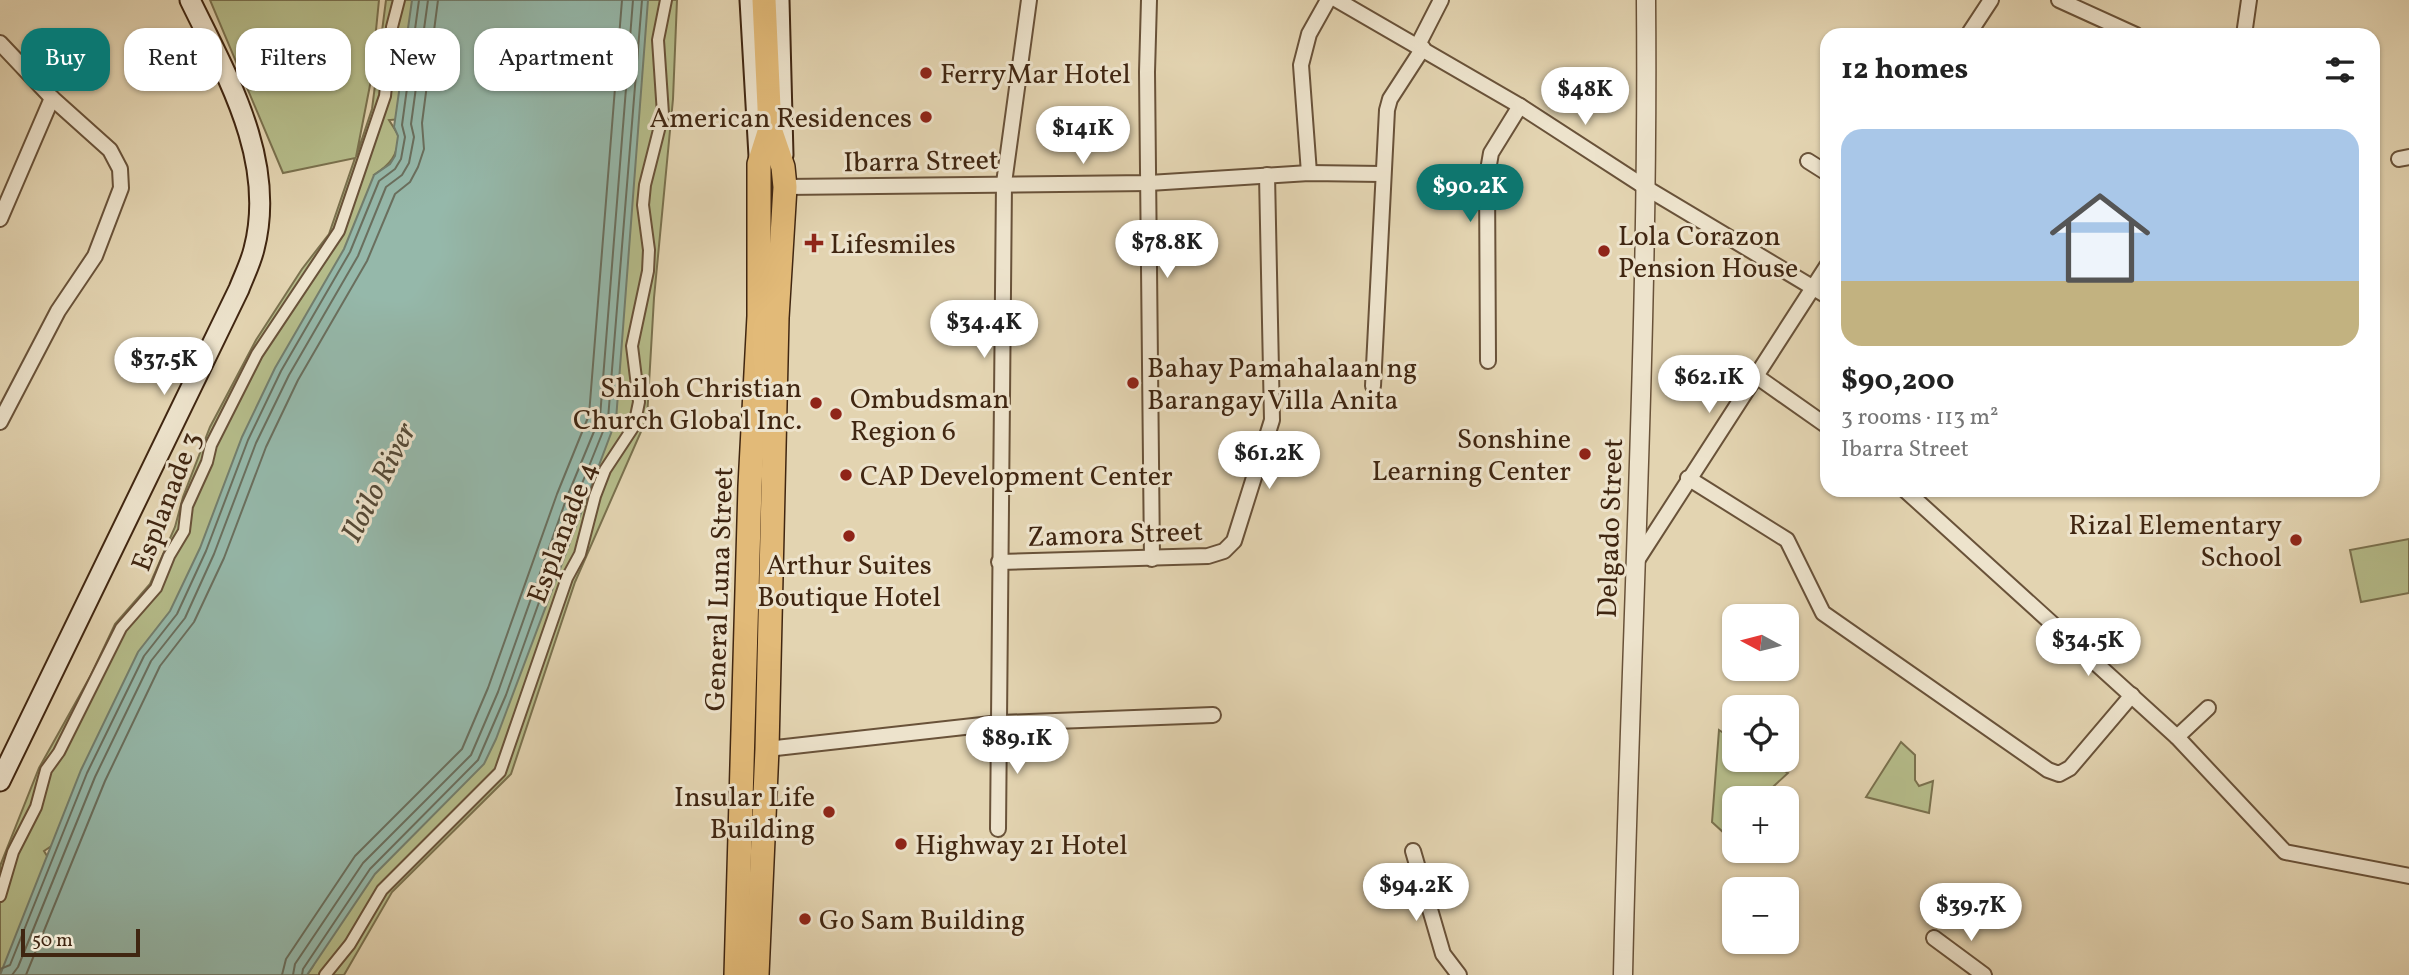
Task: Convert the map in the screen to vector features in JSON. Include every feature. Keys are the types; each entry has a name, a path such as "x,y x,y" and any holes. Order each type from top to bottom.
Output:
{"highway":[{"path":"764,0 770,129"},
{"name":"General Luna Street","path":"736,975 750,486 759,316 759,164 770,129"},
{"name":"General Luna Street","path":"757,975 767,749 776,318 784,177 770,129"},
{"path":"745,687 768,688"}],"main road":[{"path":"0,781 239,289 254,248 260,205 257,161 237,99 190,0"},
{"name":"General Luna Street","path":"750,0 759,164"},
{"name":"General Luna Street","path":"779,0 784,177"}],"street":[{"name":"Esplanade 3","path":"0,896 13,852 36,807 46,770 59,752 121,628 156,589 169,556 184,531 187,506 224,417 266,338 339,232 385,96 392,51 392,27 399,0"},
{"name":"Esplanade 4","path":"325,975 350,944 389,881 500,772 567,578 583,547 595,496 606,470 634,426 639,402 632,346 648,271 649,250 643,205 645,185 663,114 658,40 666,0"},
{"path":"998,829 1004,183 1028,0"},
{"path":"1149,0 1152,559"},
{"path":"1309,173 1301,65 1309,34 1328,0"},
{"path":"1337,0 1520,106 1648,189 1820,292"},
{"path":"1373,386 1382,174 1391,99 1420,47 1441,0"},
{"name":"Delgado Street","path":"1623,975 1648,189 1646,0"},
{"path":"1972,28 1990,0"},
{"path":"2059,0 2121,28"},
{"path":"2245,28 2249,0"},
{"path":"0,43 52,98 110,150 120,169 121,188 95,256 58,312 0,422"},
{"path":"0,219 52,98"},
{"path":"1488,361 1487,176 1491,153 1520,106"},
{"path":"1808,161 1820,169"},
{"name":"Ibarra Street","path":"784,177 1004,183 1149,183 1309,173 1382,174"},
{"name":"Zamora Street","path":"999,562 1216,555 1234,541 1272,420 1267,175"},
{"path":"1635,562 1820,278"},
{"path":"1756,376 1820,421"},
{"path":"1688,478 1787,540 1823,613 2004,736 2048,770 2059,774 2070,768 2132,695"},
{"path":"1913,497 2177,737 2285,852 2359,865 2395,876 2409,876"},
{"path":"2177,737 2208,708"},
{"path":"767,749 1000,723 1213,715"},
{"path":"1413,851 1443,954 1459,975"},
{"path":"1934,938 1984,975"}],"green space":[{"path":"210,0 379,0 376,28 365,28 365,91 369,91 356,157 372,109 374,91 411,91 402,119 389,120 399,136 392,159 374,175 382,183 68,835 44,851 63,882 0,975 0,866 39,768 91,675 115,624 150,584 175,527 183,497 210,427 256,340 302,269 329,234 355,158 283,173 248,91 351,91 351,28 236,28 236,62"},
{"path":"386,0 439,0 430,28 382,28"},
{"path":"646,0 677,0 673,99 654,298 647,418 575,582 511,774 392,892 344,975 307,975 313,966 615,91 638,91 636,28"},
{"path":"2409,539 2409,593 2361,602 2350,550"},
{"path":"1719,730 1722,732 1722,772 1788,773 1774,786 1722,786 1722,831 1712,822"},
{"path":"1901,742 1915,755 1915,780 1919,786 1933,781 1929,813 1866,797"}],"water":[{"name":"Iloilo River","path":"412,0 648,0 616,420 496,739 484,764 375,874 307,975 0,975 81,770 138,652 170,611 200,548 242,437 275,368 344,249 374,175 390,164 395,156 398,136 394,127 399,91 460,91 460,28 408,28"}],"place":[{"name":"FerryMar Hotel","path":"926,73"},
{"name":"American Residences","path":"926,117"},
{"name":"Lifesmiles","path":"814,243"},
{"name":"Lola Corazon Pension House","path":"1604,251"},
{"name":"Bahay Pamahalaan ng Barangay Villa Anita","path":"1133,383"},
{"name":"Shiloh Christian Church Global Inc.","path":"816,403"},
{"name":"Ombudsman Region 6","path":"836,414"},
{"name":"Sonshine Learning Center","path":"1585,454"},
{"name":"CAP Development Center","path":"846,475"},
{"name":"Arthur Suites Boutique Hotel","path":"849,536"},
{"name":"Rizal Elementary School","path":"2296,540"},
{"name":"Insular Life Building","path":"829,812"},
{"name":"Highway 21 Hotel","path":"901,844"},
{"name":"Go Sam Building","path":"805,919"}]}
